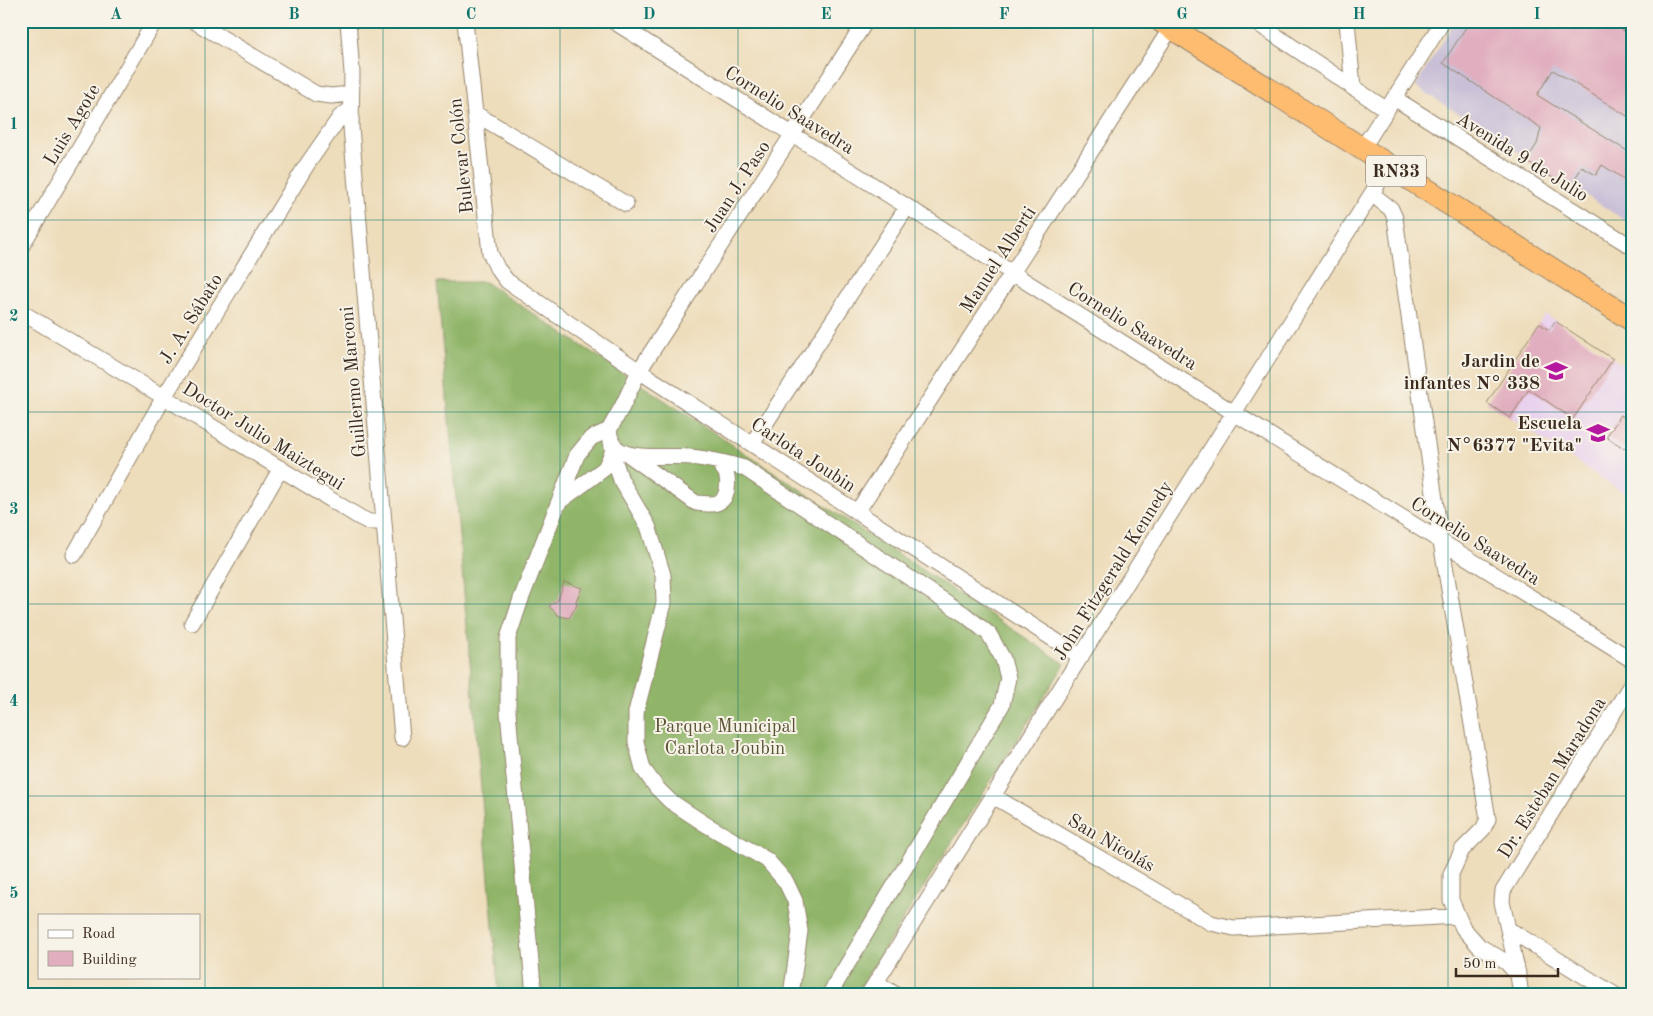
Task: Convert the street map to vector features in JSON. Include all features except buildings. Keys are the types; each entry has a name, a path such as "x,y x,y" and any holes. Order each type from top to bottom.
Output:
{"highway":[{"name":"RN33","path":"1166,25 1632,320"}],"street":[{"name":"Luis Agote","path":"21,247 155,21"},
{"path":"194,21 316,94 330,96 351,94"},
{"name":"Guillermo Marconi","path":"348,21 352,58 351,127 402,738"},
{"name":"Bulevar Colón","path":"465,21 490,253 497,268 507,281"},
{"name":"Cornelio Saavedra","path":"613,21 1234,413 1632,660"},
{"name":"Juan J. Paso","path":"558,503 605,468 615,444 622,407 639,371 866,21"},
{"name":"Avenida 9 de Julio","path":"1254,21 1354,88 1390,104 1632,247"},
{"path":"1347,21 1354,88"},
{"path":"1362,149 1443,21"},
{"name":"Manuel Alberti","path":"857,512 1012,273 1166,25"},
{"name":"J. A. Sábato","path":"74,555 164,397 306,166 340,117 351,109"},
{"path":"476,114 626,204"},
{"name":"John Fitzgerald Kennedy","path":"872,988 1389,166"},
{"path":"1372,194 1391,209 1395,218 1441,542 1488,819 1483,829 1462,850 1451,874 1451,900 1463,928 1479,946 1506,962 1518,975"},
{"path":"752,444 907,207"},
{"name":"Carlota Joubin","path":"507,281 639,371 1081,657"},
{"name":"Doctor Julio Maiztegui","path":"21,312 359,517 369,522 384,522"},
{"path":"534,995 508,712 508,638 524,590 577,455 590,438 717,461 744,468 964,614 989,634 1003,659 1008,678 1002,705 829,995"},
{"path":"615,444 696,502 709,504 719,502 726,496 728,484 726,473 717,461"},
{"path":"615,444 621,480 648,526 663,575 664,603 636,712 636,742 643,770 656,788 670,801 767,860 786,882 795,901 800,931 791,995"},
{"path":"192,623 281,468"},
{"name":"Dr. Esteban Maradona","path":"1508,928 1502,902 1504,891 1632,684"},
{"name":"San Nicolás","path":"993,796 1211,923 1234,928 1458,916"},
{"path":"1508,928 1522,995"},
{"path":"1508,928 1615,995"},
{"path":"872,988 896,995"}],"shaded area":[{"path":"1455,21 1619,21 1632,29 1632,225 1415,86"},
{"path":"1545,314 1632,371 1632,498 1487,403"}],"green space":[{"name":"Parque Municipal Carlota Joubin","path":"437,282 485,282 1065,664 855,995 499,995"}],"place":[{"name":"Jardin de infantes N° 338","path":"1556,371"},
{"name":"Escuela N°6377 \"Evita\"","path":"1598,433"}]}
